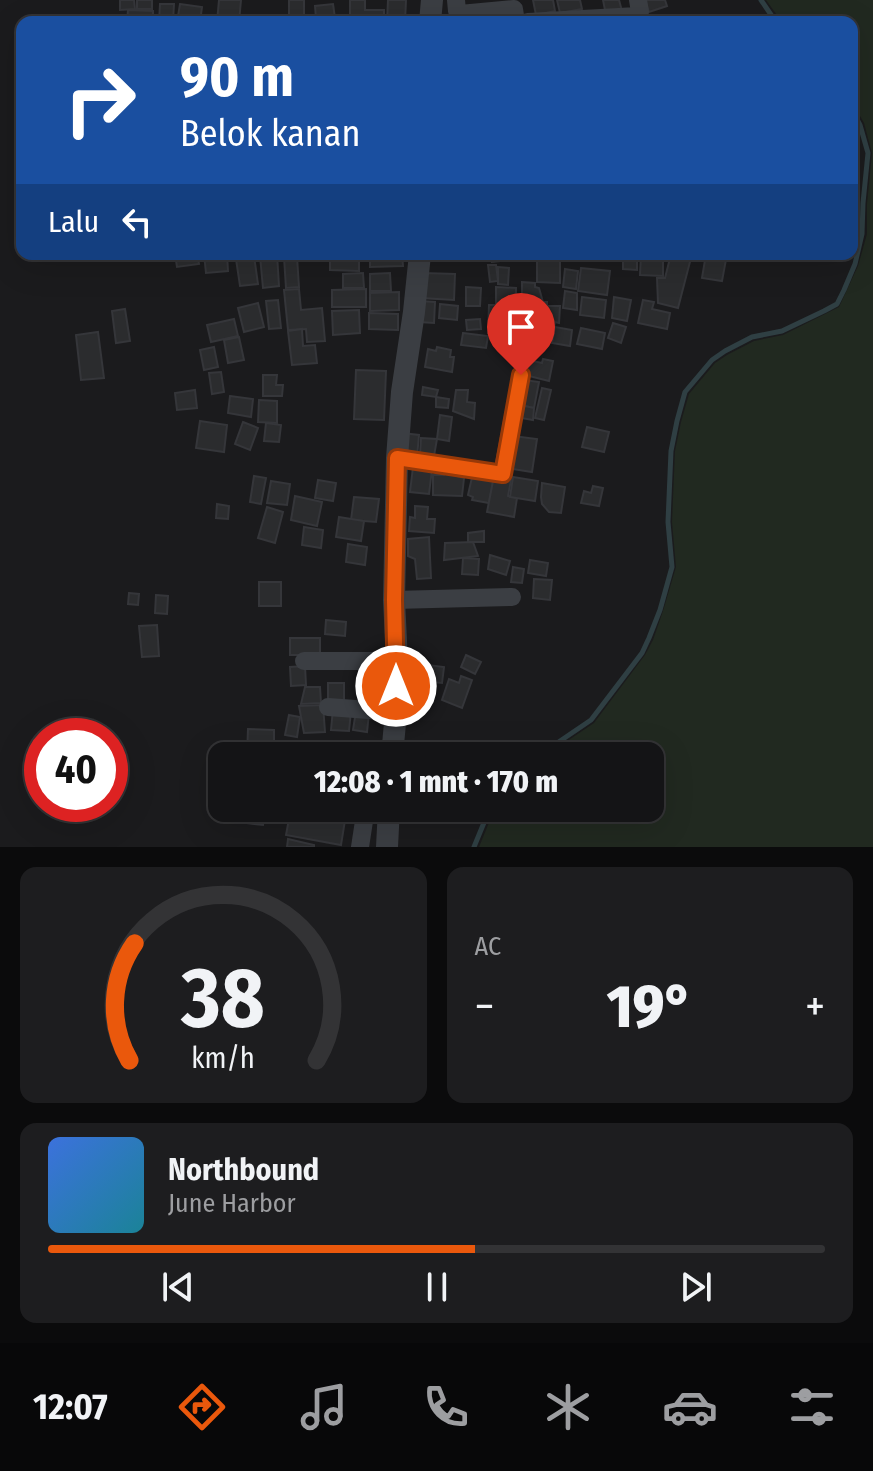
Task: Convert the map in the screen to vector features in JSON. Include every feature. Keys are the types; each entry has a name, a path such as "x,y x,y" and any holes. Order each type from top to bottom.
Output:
{"street":[{"path":"456,0 457,11 463,15 637,16 640,12 638,0"},
{"path":"392,742 396,712 397,661 394,600 397,458 402,392 419,260"},
{"path":"397,458 503,474 521,375"},
{"path":"394,600 512,597"},
{"path":"304,661 397,661"},
{"path":"328,707 396,712"},
{"path":"360,847 364,822"},
{"path":"387,847 388,822"}],"shaded area":[{"path":"766,0 873,0 873,847 479,847 489,822 664,822 664,742 566,742 594,723 653,640 676,567 672,522 675,451 689,394 715,363 727,355 754,341 783,335 839,307 858,266 867,234 872,153 858,112 858,16 778,16"}],"building":[{"path":"120,0 134,0 135,9 120,10"},
{"path":"137,0 152,0 152,9 137,9"},
{"path":"219,0 241,0 240,16 218,16"},
{"path":"289,0 304,0 304,16 289,16"},
{"path":"350,0 365,0 365,10 384,10 384,16 350,16"},
{"path":"388,0 406,0 405,16 387,16"},
{"path":"533,0 553,0 555,11 536,15"},
{"path":"557,0 580,0 582,9 560,13"},
{"path":"603,0 619,0 622,11 606,15"},
{"path":"645,0 665,0 667,6 649,12"},
{"path":"160,4 174,4 173,16 159,16"},
{"path":"180,4 202,7 201,16 178,16"},
{"path":"333,4 335,16 316,16 315,6"},
{"path":"128,10 153,11 153,16 128,16"},
{"path":"176,260 198,260 199,264 177,267"},
{"path":"205,260 227,260 228,271 206,273"},
{"path":"236,260 255,260 258,284 240,286"},
{"path":"260,260 277,260 279,286 263,288"},
{"path":"284,260 297,260 299,287 286,288"},
{"path":"330,260 359,260 359,271 330,270"},
{"path":"370,260 402,260 403,266 370,267"},
{"path":"537,260 560,260 560,283 537,282"},
{"path":"623,260 637,260 637,270 623,269"},
{"path":"641,260 663,260 663,276 640,275"},
{"path":"670,260 690,260 678,308 658,303 657,278 665,278"},
{"path":"705,260 726,260 722,281 702,278"},
{"path":"488,265 496,265 498,281 490,282"},
{"path":"498,267 509,268 508,285 498,284"},
{"path":"581,268 610,271 607,295 578,291"},
{"path":"565,269 578,271 576,289 563,287"},
{"path":"363,273 364,288 343,288 343,274"},
{"path":"390,273 391,291 370,291 370,274"},
{"path":"423,273 455,274 454,300 421,298"},
{"path":"522,282 535,283 547,306 560,306 559,323 555,322 553,334 488,333 489,305 496,305 496,287 516,288 516,294 522,296"},
{"path":"466,287 481,288 480,306 466,306"},
{"path":"299,289 301,310 322,308 325,341 307,342 306,329 288,330 284,290"},
{"path":"366,289 366,307 332,307 332,290"},
{"path":"565,291 577,293 577,310 563,308"},
{"path":"399,292 399,310 370,311 370,293"},
{"path":"582,297 606,300 604,318 580,315"},
{"path":"614,297 631,300 627,321 612,318"},
{"path":"278,300 281,328 269,329 266,301"},
{"path":"643,300 654,302 652,309 670,313 667,329 638,323"},
{"path":"419,301 435,302 434,323 419,322"},
{"path":"258,303 264,327 244,332 238,308"},
{"path":"440,304 458,306 457,320 439,318"},
{"path":"125,309 130,341 116,343 112,311"},
{"path":"359,310 360,333 333,335 332,311"},
{"path":"369,313 398,314 398,330 369,329"},
{"path":"234,319 238,336 211,342 207,325"},
{"path":"480,319 481,329 467,330 466,320"},
{"path":"613,323 626,327 621,343 608,338"},
{"path":"555,327 572,330 570,346 552,343"},
{"path":"581,328 605,333 602,349 577,344"},
{"path":"302,329 303,346 315,345 317,363 292,365 288,331"},
{"path":"98,332 104,378 81,380 76,335"},
{"path":"463,333 488,336 486,348 461,345"},
{"path":"522,336 538,337 537,356 521,356"},
{"path":"239,337 244,360 228,363 224,340"},
{"path":"214,347 218,367 204,370 200,350"},
{"path":"437,347 451,350 450,357 454,357 452,372 425,367 428,349 436,351"},
{"path":"543,359 553,361 549,381 525,375 528,360 542,363"},
{"path":"356,370 386,371 384,420 354,419"},
{"path":"221,372 224,392 212,394 209,373"},
{"path":"263,375 277,375 276,385 283,385 282,396 263,396"},
{"path":"524,380 539,382 534,408 520,405"},
{"path":"423,387 438,390 436,397 422,395"},
{"path":"542,388 551,390 544,420 535,418"},
{"path":"195,390 197,408 177,410 175,393"},
{"path":"456,390 468,390 467,402 475,403 474,419 453,411"},
{"path":"230,396 253,399 251,417 228,413"},
{"path":"436,397 449,399 448,408 436,407"},
{"path":"259,400 277,401 277,423 258,422"},
{"path":"520,405 534,408 533,420 521,418"},
{"path":"440,415 452,417 449,441 437,439"},
{"path":"200,421 227,425 224,452 196,448"},
{"path":"243,422 258,428 250,450 235,444"},
{"path":"266,423 281,425 279,442 264,441"},
{"path":"587,427 609,432 604,452 582,447"},
{"path":"402,433 419,435 417,457 400,455"},
{"path":"513,436 537,439 532,472 506,468"},
{"path":"421,438 437,439 434,456 420,455"},
{"path":"413,467 432,469 429,494 410,492"},
{"path":"445,472 464,478 462,496 433,495 433,475 444,475"},
{"path":"473,473 494,476 489,503 472,500 473,497 468,495"},
{"path":"254,476 266,478 261,504 250,502"},
{"path":"494,476 511,480 508,496 517,498 514,517 487,512"},
{"path":"513,477 538,481 535,501 510,497"},
{"path":"318,480 336,483 333,501 315,498"},
{"path":"271,481 290,484 287,505 267,503"},
{"path":"542,483 565,487 561,513 549,512 542,504"},
{"path":"593,486 603,488 599,506 581,503 584,491 591,493"},
{"path":"295,496 322,502 317,526 291,520"},
{"path":"354,497 379,499 376,522 351,520"},
{"path":"217,504 229,506 228,519 216,518"},
{"path":"415,506 428,507 427,519 435,519 434,533 409,531 410,517 415,518"},
{"path":"267,507 283,512 275,543 258,538"},
{"path":"339,517 364,521 361,541 336,537"},
{"path":"304,527 323,530 321,548 302,545"},
{"path":"484,531 484,542 468,542 468,533"},
{"path":"429,537 431,578 417,579 415,559 408,556 408,539"},
{"path":"473,542 478,556 444,560 445,543"},
{"path":"348,544 367,547 365,565 346,562"},
{"path":"490,555 510,561 506,575 488,569"},
{"path":"463,558 479,559 478,575 462,574"},
{"path":"530,560 548,563 546,576 528,573"},
{"path":"513,567 524,569 522,583 511,582"},
{"path":"534,579 552,580 550,600 533,598"},
{"path":"259,582 281,582 281,606 259,606"},
{"path":"129,593 139,594 138,605 128,604"},
{"path":"156,595 168,596 167,614 155,613"},
{"path":"326,620 346,622 345,636 325,634"},
{"path":"157,625 159,656 142,657 139,626"},
{"path":"290,638 320,638 320,655 290,655"},
{"path":"466,655 481,662 475,674 461,667"},
{"path":"412,663 444,667 442,683 410,680"},
{"path":"305,666 306,685 291,686 290,667"},
{"path":"461,676 472,680 462,708 442,700 449,679 459,683"},
{"path":"328,683 344,683 344,702 328,702"},
{"path":"419,685 431,686 429,707 417,706"},
{"path":"305,687 320,687 321,703 301,704"},
{"path":"323,705 325,732 304,733 299,706"},
{"path":"333,709 351,711 349,731 331,730"},
{"path":"356,711 369,713 367,732 353,730"},
{"path":"289,715 300,717 297,737 285,735"},
{"path":"248,729 274,730 274,742 248,742"},
{"path":"288,822 345,822 341,845 286,835"},
{"path":"288,839 314,845 314,847 287,847"}],"waterway":[{"path":"761,0 772,16"},
{"path":"858,121 868,153 858,251"},
{"path":"559,742 591,720 642,653 660,610 672,567 668,522 671,451 685,392 712,360 725,351 752,337 782,331 837,304 856,260"},
{"path":"474,847 484,822"}],"route":[{"path":"396,686 394,511 397,458 503,474 521,375"}]}
